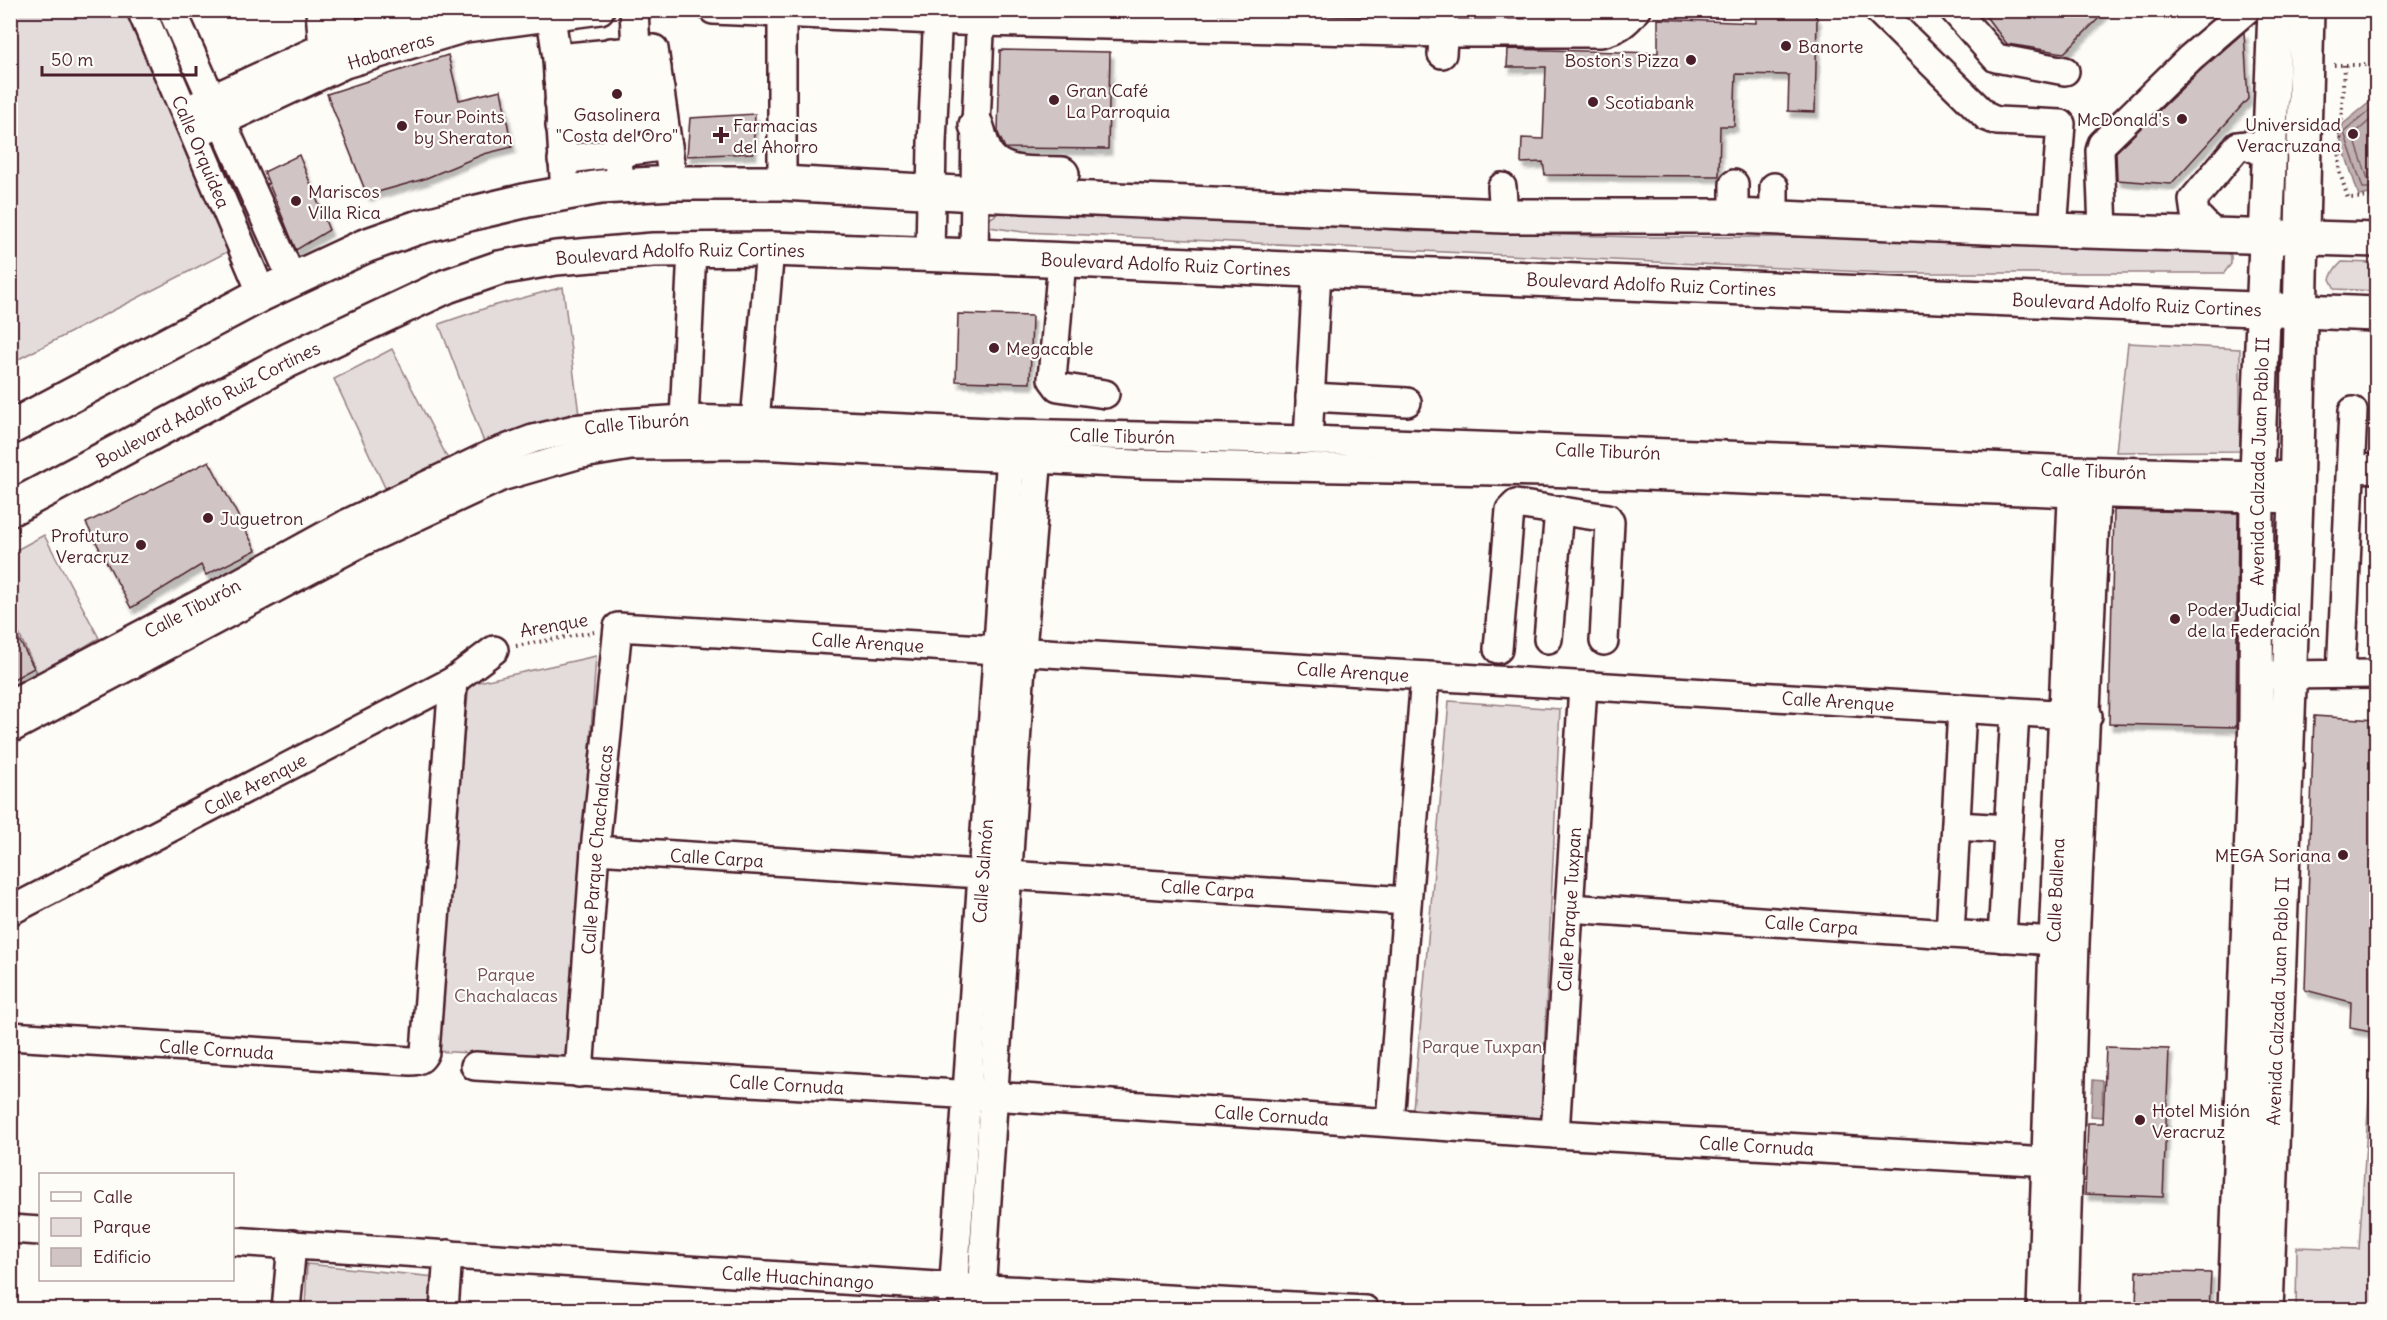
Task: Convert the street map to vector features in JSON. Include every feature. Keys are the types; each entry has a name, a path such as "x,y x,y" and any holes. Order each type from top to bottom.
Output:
{"main road":[{"name":"Avenida Calzada Juan Pablo II","path":"2266,1310 2265,896 2256,675 2258,486 2265,308 2265,236 2275,10"},
{"name":"Avenida Calzada Juan Pablo II","path":"2235,1310 2265,896 2290,675 2307,10"},
{"path":"976,125 988,156 1000,168 1014,172 1096,176 1250,206"},
{"path":"10,428 262,294 365,246 416,228 528,200 600,187 673,183 782,183 1250,206 1503,202 1734,216 1774,202 2053,230 2376,240"},
{"name":"Boulevard Adolfo Ruiz Cortines","path":"10,509 289,360 447,286 499,268 556,258 652,250 770,249 974,256 2301,309 2376,314"}],"street":[{"name":"Calle Orquídea","path":"141,10 262,294"},
{"name":"Calle Orquídea","path":"172,10 292,279"},
{"path":"320,10 334,55"},
{"path":"334,55 342,10"},
{"name":"Habaneras","path":"190,122 334,55 442,10"},
{"name":"Habaneras","path":"334,55 466,28 600,10"},
{"path":"620,187 618,78 634,10"},
{"path":"713,10 782,13 1296,19 1444,32 1601,33 1616,29 1622,14 1536,10"},
{"path":"1878,10 1987,117 1997,121 2061,124 2053,230"},
{"path":"1954,10 1996,58 2065,71"},
{"path":"2103,230 2100,151 2102,144 2190,58 2246,10"},
{"path":"782,13 782,183"},
{"path":"930,255 938,15"},
{"path":"974,256 976,125 981,16"},
{"path":"551,17 565,194"},
{"path":"558,92 618,78 654,49 673,183"},
{"path":"558,92 618,78 660,91"},
{"path":"2214,234 2195,214 2193,200 2238,146 2247,145 2268,154"},
{"path":"562,160 669,146"},
{"path":"1734,184 1734,216"},
{"path":"755,421 770,249"},
{"path":"684,419 692,250"},
{"path":"1062,260 1052,379 1058,387 1105,394"},
{"path":"1308,440 1317,271"},
{"path":"1310,397 1407,402"},
{"path":"2341,674 2364,469 2353,411"},
{"name":"Calle Tiburón","path":"10,704 346,524 492,454 533,439 574,429 684,419 755,421 1025,446 1136,464 1546,461 2296,488"},
{"name":"Calle Tiburón","path":"10,729 364,542 501,477 577,455 631,446 683,444 1025,446 1308,440 1546,461"},
{"name":"Calle Salmón","path":"980,1299 980,874 1010,650 1025,446"},
{"path":"1546,461 1551,509 1548,639"},
{"name":"Calle Ballena","path":"2041,1310 2057,1162 2075,943 2076,716 2085,482"},
{"path":"1498,650 1510,510 1516,504 1603,516 1610,522 1604,641"},
{"name":"Calle Arenque","path":"618,627 2076,716"},
{"name":"Calle Parque Chachalacas","path":"579,1073 595,850 618,627"},
{"name":"Calle Arenque","path":"10,911 453,681 494,650"},
{"name":"Calle Salmón","path":"952,1298 1007,875 1010,650"},
{"path":"2256,675 2376,674"},
{"path":"1390,1122 1425,676"},
{"name":"Calle Cornuda","path":"10,1036 411,1061 418,1061 422,1058 425,1052 453,681"},
{"name":"Calle Parque Tuxpan","path":"1555,1134 1583,686"},
{"path":"1950,934 1962,709"},
{"path":"2002,938 2015,712"},
{"name":"Calle Ballena","path":"2064,1310 2057,1162 2053,941 2076,716"},
{"path":"1956,826 2008,829"},
{"name":"Calle Carpa","path":"595,850 980,874"},
{"name":"Calle Carpa","path":"1007,875 1407,901"},
{"name":"Calle Carpa","path":"1569,908 2053,941"},
{"name":"Calle Cornuda","path":"475,1066 980,1095 1555,1134 2057,1162"},
{"path":"10,1229 39,1231"},
{"name":"Calle Huachinango","path":"234,1241 448,1254 952,1298 1365,1310"},
{"path":"286,1310 292,1244"},
{"path":"444,1310 448,1254"}],"path":[{"path":"2334,65 2376,65"},
{"path":"2344,65 2338,170 2348,198 2376,197"},
{"name":"Arenque","path":"494,650 618,627"}],"green space":[{"path":"13,10 128,11 233,249 11,363 11,12"},
{"path":"1000,212 1086,213 1339,225 1406,231 1639,237 1842,237 2004,242 2182,252 2226,249 2231,256 2231,264 2224,273 1888,273 1023,232 989,227 989,219"},
{"path":"2342,262 2376,263 2376,291 2335,289 2330,279 2334,270"},
{"path":"563,287 579,415 485,445 439,324 489,307"},
{"path":"2128,343 2240,349 2240,451 2116,452"},
{"path":"392,349 450,463 388,494 334,379"},
{"path":"44,535 99,638 38,675 11,617 11,553"},
{"name":"Parque Chachalacas","path":"596,656 582,869 565,1058 434,1051 469,684"},
{"name":"Parque Tuxpan","path":"1449,701 1560,709 1541,1120 1413,1109"},
{"path":"2371,1066 2376,1066 2376,1309 2296,1309 2297,1247 2359,1249"},
{"path":"307,1264 445,1278 442,1309 305,1310"}],"water":[{"path":"2376,97 2376,193 2359,196 2337,129"},
{"path":"2093,1080 2103,1081 2102,1103 2117,1103 2116,1118 2091,1116"}],"building":[{"path":"1756,10 1811,10 1817,18 1815,112 1788,111 1789,75 1736,74 1734,126 1720,126 1719,176 1545,175 1543,162 1521,163 1522,138 1543,139 1546,67 1507,67 1508,49 1658,53 1658,19 1756,23"},
{"path":"1981,10 2107,10 2064,53 2007,44"},
{"name":"McDonald's","path":"2244,32 2248,99 2171,184 2117,180 2116,152"},
{"name":"Gran Café La Parroquia","path":"1000,50 1110,52 1108,149 1005,148 998,133"},
{"name":"Four Points by Sheraton","path":"448,55 459,100 501,90 512,147 484,154 424,179 367,195 327,94"},
{"name":"Farmacias del Ahorro","path":"755,114 753,153 687,156 690,118"},
{"name":"Mariscos Villa Rica","path":"299,155 329,230 296,250 264,172"},
{"name":"Megacable","path":"958,314 1032,316 1030,383 956,381"},
{"path":"209,461 256,550 206,575 201,565 131,608 86,523"},
{"name":"Poder Judicial de la Federación","path":"2114,510 2238,513 2236,727 2109,724"},
{"path":"10,623 34,668 10,681"},
{"name":"MEGA Soriana","path":"2314,716 2376,720 2376,1033 2350,1028 2351,1002 2305,990"},
{"path":"2106,1047 2169,1049 2163,1197 2085,1194 2088,1123 2103,1123"},
{"path":"2137,1271 2211,1273 2209,1310 2136,1310"}],"place":[{"name":"Banorte","path":"1786,46"},
{"name":"Boston's Pizza","path":"1691,60"},
{"name":"Gasolinera \"Costa del Oro\"","path":"617,94"},
{"name":"Gran Café La Parroquia","path":"1054,100"},
{"name":"Scotiabank","path":"1593,102"},
{"name":"McDonald's","path":"2182,119"},
{"name":"Four Points by Sheraton","path":"402,126"},
{"name":"Universidad Veracruzana","path":"2353,134"},
{"name":"Farmacias del Ahorro","path":"721,135"},
{"name":"Mariscos Villa Rica","path":"296,201"},
{"name":"Megacable","path":"994,348"},
{"name":"Juguetron","path":"208,518"},
{"name":"Profuturo Veracruz","path":"141,545"},
{"name":"Poder Judicial de la Federación","path":"2175,619"},
{"name":"MEGA Soriana","path":"2343,855"},
{"name":"Hotel Misión Veracruz","path":"2140,1120"}]}
